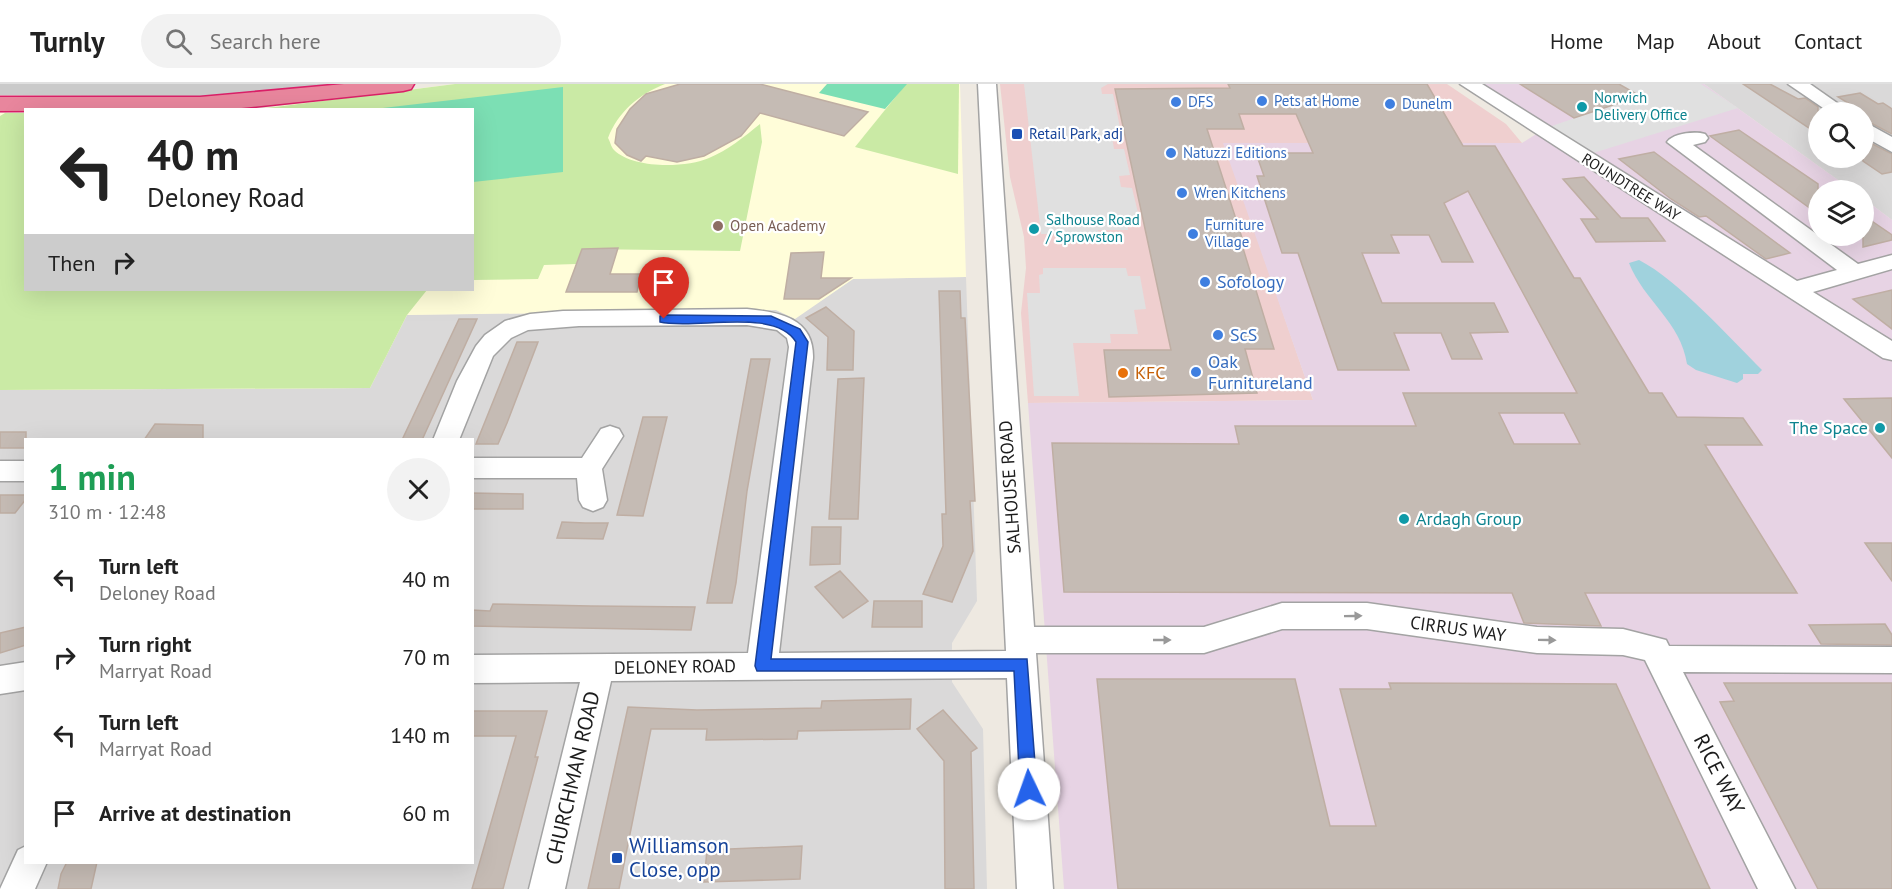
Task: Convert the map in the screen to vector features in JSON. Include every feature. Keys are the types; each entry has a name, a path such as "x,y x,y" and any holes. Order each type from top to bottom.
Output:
{"highway":[{"path":"0,104 211,103 264,100 403,84"}],"street":[{"name":"SALHOUSE ROAD","path":"987,84 1006,439 1035,889"},
{"name":"ROUNDTREE WAY","path":"1469,84 1892,352"},
{"path":"1797,84 1825,102"},
{"path":"1874,134 1892,146"},
{"path":"1698,138 1667,144 1853,271"},
{"path":"1793,290 1892,261"},
{"path":"447,438 485,349 503,332 517,325 547,320 748,319 771,320 791,328 802,342 801,358 762,666"},
{"path":"593,500 589,468 610,436"},
{"path":"474,468 589,468"},
{"path":"0,471 24,471"},
{"name":"CIRRUS WAY","path":"1021,652 1204,640 1282,616 1367,616 1537,640 1623,642 1655,649 1661,659 1892,660"},
{"name":"DELONEY ROAD","path":"474,669 762,666 1021,652"},
{"name":"RICE WAY","path":"1661,659 1776,889"},
{"name":"CHURCHMAN ROAD","path":"547,889 599,668"},
{"path":"0,680 24,676"},
{"path":"15,889 29,864"}],"shaded area":[{"path":"0,84 342,84 224,96 142,96 0,95"},
{"name":"Open Academy","path":"455,84 960,84 966,277 853,279 795,319 776,310 407,315 370,388 0,390 0,113 24,113 24,291 474,291 474,108 261,108"},
{"path":"1000,84 1447,84 1506,124 1522,143 1224,143 1313,400 1028,403 1021,313 1026,268 1024,237 1010,177"},
{"path":"1024,84 1108,84 1101,88 1102,94 1113,94 1122,137 1112,137 1114,149 1124,149 1130,175 1119,176 1121,187 1132,188 1139,217 1127,216 1128,230 1098,230 1098,234 1041,234"},
{"path":"1472,84 1704,84 1808,158 1808,168 1821,168 1838,180 1808,180 1808,246 1874,246 1874,206 1892,220 1892,889 1064,889 1028,403 1313,400 1223,143 1522,143 1546,128"},
{"path":"1619,84 1701,84 1738,108 1590,154 1546,128 1639,96"},
{"path":"1704,84 1892,84 1892,220 1874,206 1874,180 1838,180 1821,168 1874,168 1874,102 1808,102 1808,158"},
{"path":"1043,268 1126,268 1128,276 1140,276 1146,309 1134,310 1138,334 1110,334 1111,343 1073,343 1079,396 1034,396 1027,293 1040,293 1039,275 1043,274"},
{"path":"966,277 977,601 952,643 952,682 983,729 987,889 0,889 0,390 369,388 407,315 776,310 795,318 853,279"}],"green space":[{"path":"455,84 665,84 630,105 617,120 608,138 613,149 623,156 646,164 687,164 716,155 760,124 762,142 740,251 582,249 576,264 544,265 538,279 474,280 474,108 269,108"},
{"path":"827,84 907,84 885,109 819,93"},
{"path":"906,84 959,84 958,174 855,147"},
{"path":"563,87 563,172 474,182 474,108 383,108"},
{"path":"5,113 24,113 24,291 426,291 407,315 370,388 0,390 0,116"}],"water":[{"path":"1639,260 1686,295 1762,370 1758,374 1743,374 1743,379 1737,383 1696,370 1687,364 1678,336 1644,289 1629,263"}],"building":[{"path":"680,84 760,84 868,112 844,136 760,113 741,136 704,156 677,162 646,156 641,161 627,155 615,143 617,129 630,109 646,94"},
{"path":"1228,84 1427,84 1463,146 1495,146 1574,278 1580,278 1649,393 1662,393 1677,417 1743,418 1762,445 1705,445 1797,593 1585,593 1601,626 1524,623 1512,593 1064,592 1052,443 1239,444 1235,426 1416,426 1403,393 1577,393 1468,191 1444,203 1473,262 1442,262 1429,235 1391,235 1399,253 1362,253 1382,303 1494,303 1508,332 1470,333 1482,359 1452,359 1441,333 1394,333 1409,370 1338,370 1298,253 1282,253 1257,176 1264,176 1256,153 1313,153 1296,114 1239,114 1244,129 1207,129 1244,244 1242,245 1274,349 1245,349 1257,393 1109,397 1104,350 1171,350 1115,89 1230,88","holes":["1499,413 1564,413 1580,444 1514,444"]},
{"name":"Norwich Delivery Office","path":"1520,84 1619,84 1640,96 1574,118"},
{"path":"1743,84 1770,84 1798,99 1805,98 1811,102 1808,102 1808,127"},
{"path":"1860,93 1892,109 1892,134 1874,125 1874,102 1846,102 1838,97"},
{"path":"1739,130 1812,180 1808,180 1808,207 1710,136"},
{"path":"1874,145 1892,154 1892,172 1882,174 1873,168"},
{"path":"1654,152 1790,253 1766,259 1706,216 1699,217 1671,199 1619,159"},
{"path":"1584,177 1621,218 1648,218 1665,241 1596,242 1581,219 1598,219 1563,179"},
{"path":"1874,223 1892,235 1892,240 1874,244"},
{"path":"618,248 610,274 641,274 637,292 566,292 582,249"},
{"path":"824,252 821,278 851,278 819,299 784,299 791,253"},
{"path":"1892,290 1892,329 1853,299"},
{"path":"939,291 960,291 961,318 965,318 975,501 970,501 973,551 952,602 923,594 943,546 942,514 946,514"},
{"path":"826,307 854,331 853,370 827,370 828,337 806,318"},
{"path":"459,319 477,319 423,438 403,438"},
{"path":"517,342 538,342 498,444 476,444"},
{"path":"751,359 770,359 747,491 736,583 732,603 707,603"},
{"path":"864,378 858,519 829,519 838,379"},
{"name":"The Space","path":"1892,398 1892,458 1844,399"},
{"path":"643,417 667,417 643,516 617,515"},
{"path":"155,424 203,425 203,438 145,438"},
{"path":"0,432 26,432 24,448 0,448"},
{"path":"474,493 523,494 523,509 474,509"},
{"path":"0,495 24,495 24,502 15,513 0,513"},
{"path":"562,522 608,523 603,539 557,538"},
{"path":"812,527 841,527 840,564 810,565"},
{"path":"1865,543 1892,543 1892,581"},
{"path":"840,571 868,601 843,618 815,587"},
{"path":"874,601 922,601 922,627 872,627"},
{"path":"493,604 695,607 691,630 474,626 474,610 490,611"},
{"path":"1885,624 1892,635 1892,645 1821,644 1809,625"},
{"path":"24,627 24,646 0,653 0,633"},
{"path":"1097,679 1295,679 1330,826 1376,826 1340,689 1391,689 1389,683 1616,684 1710,889 1118,889"},
{"path":"1724,683 1892,683 1892,889 1818,889 1720,702 1734,701"},
{"path":"911,699 910,729 798,731 797,739 706,740 707,729 651,729 619,889 588,889 628,707 697,710 821,708 822,701"},
{"path":"943,710 977,748 971,752 974,889 945,889 944,761 917,729"},
{"path":"474,711 547,711 535,757 538,757 503,889 472,889 516,736 474,736"},
{"path":"802,846 800,879 704,882 707,850"},
{"path":"66,864 97,864 91,889 58,889"}],"place":[{"name":"Pets at Home","path":"1262,101"},
{"name":"DFS","path":"1176,102"},
{"name":"Dunelm","path":"1390,104"},
{"name":"Norwich Delivery Office","path":"1582,107"},
{"name":"Retail Park, adj","path":"1017,134"},
{"name":"Natuzzi Editions","path":"1171,153"},
{"name":"Wren Kitchens","path":"1182,193"},
{"name":"Open Academy","path":"718,226"},
{"name":"Salhouse Road / Sprowston","path":"1034,229"},
{"name":"Furniture Village","path":"1193,234"},
{"name":"Sofology","path":"1205,282"},
{"name":"ScS","path":"1218,335"},
{"name":"Oak Furnitureland","path":"1196,372"},
{"name":"KFC","path":"1123,373"},
{"name":"The Space","path":"1880,428"},
{"name":"Ardagh Group","path":"1404,519"},
{"name":"Williamson Close, opp","path":"617,858"}],"route":[{"path":"664,319 771,320 796,332 802,342 762,666 1022,664 1029,789"}]}
